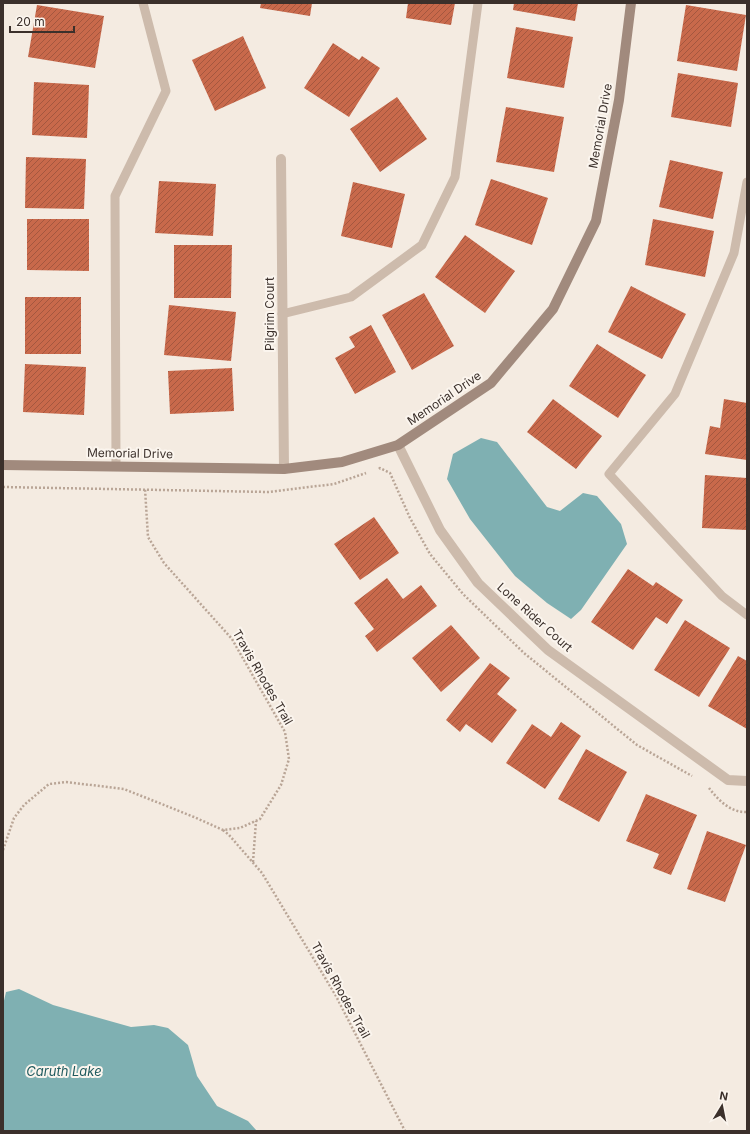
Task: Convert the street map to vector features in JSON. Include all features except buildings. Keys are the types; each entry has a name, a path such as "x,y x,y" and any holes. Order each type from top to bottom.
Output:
{"street":[{"name":"Memorial Drive","path":"3,465 284,469 342,462 398,445 490,383 553,309 596,221 619,100 631,3"},
{"name":"Pilgrim Court","path":"281,159 284,469"},
{"name":"Lone Rider Court","path":"398,445 440,530 478,583 542,645 728,780 747,781"}],"lane":[{"path":"116,466 115,196 166,91 144,3"},
{"path":"282,314 351,297 422,245 455,177 478,3"},
{"path":"747,182 734,253 675,394 609,474 722,596 747,615"}],"path":[{"path":"374,471 380,468 390,473 410,518 430,554 463,594 524,653 637,745 699,779"},
{"path":"3,487 268,492 334,484 367,473"},
{"name":"Travis Rhodes Trail","path":"146,489 148,538 164,563 232,639 285,732 289,759 281,785 260,819 240,828 223,830"},
{"name":"Travis Rhodes Trail","path":"3,850 14,818 24,805 50,784 66,782 124,789 223,830 230,835 262,873 336,996 405,1131"},
{"path":"706,783 714,794 728,807 744,813 747,812"},
{"path":"253,862 256,821"}],"water":[{"path":"481,438 497,442 547,507 560,511 583,493 597,496 621,524 627,544 581,610 571,619 547,603 515,576 470,519 447,479 453,454"},
{"name":"Caruth Lake","path":"19,989 53,1005 131,1027 154,1025 168,1028 188,1045 197,1076 217,1106 248,1121 257,1131 3,1131 3,1005 6,992"}]}
